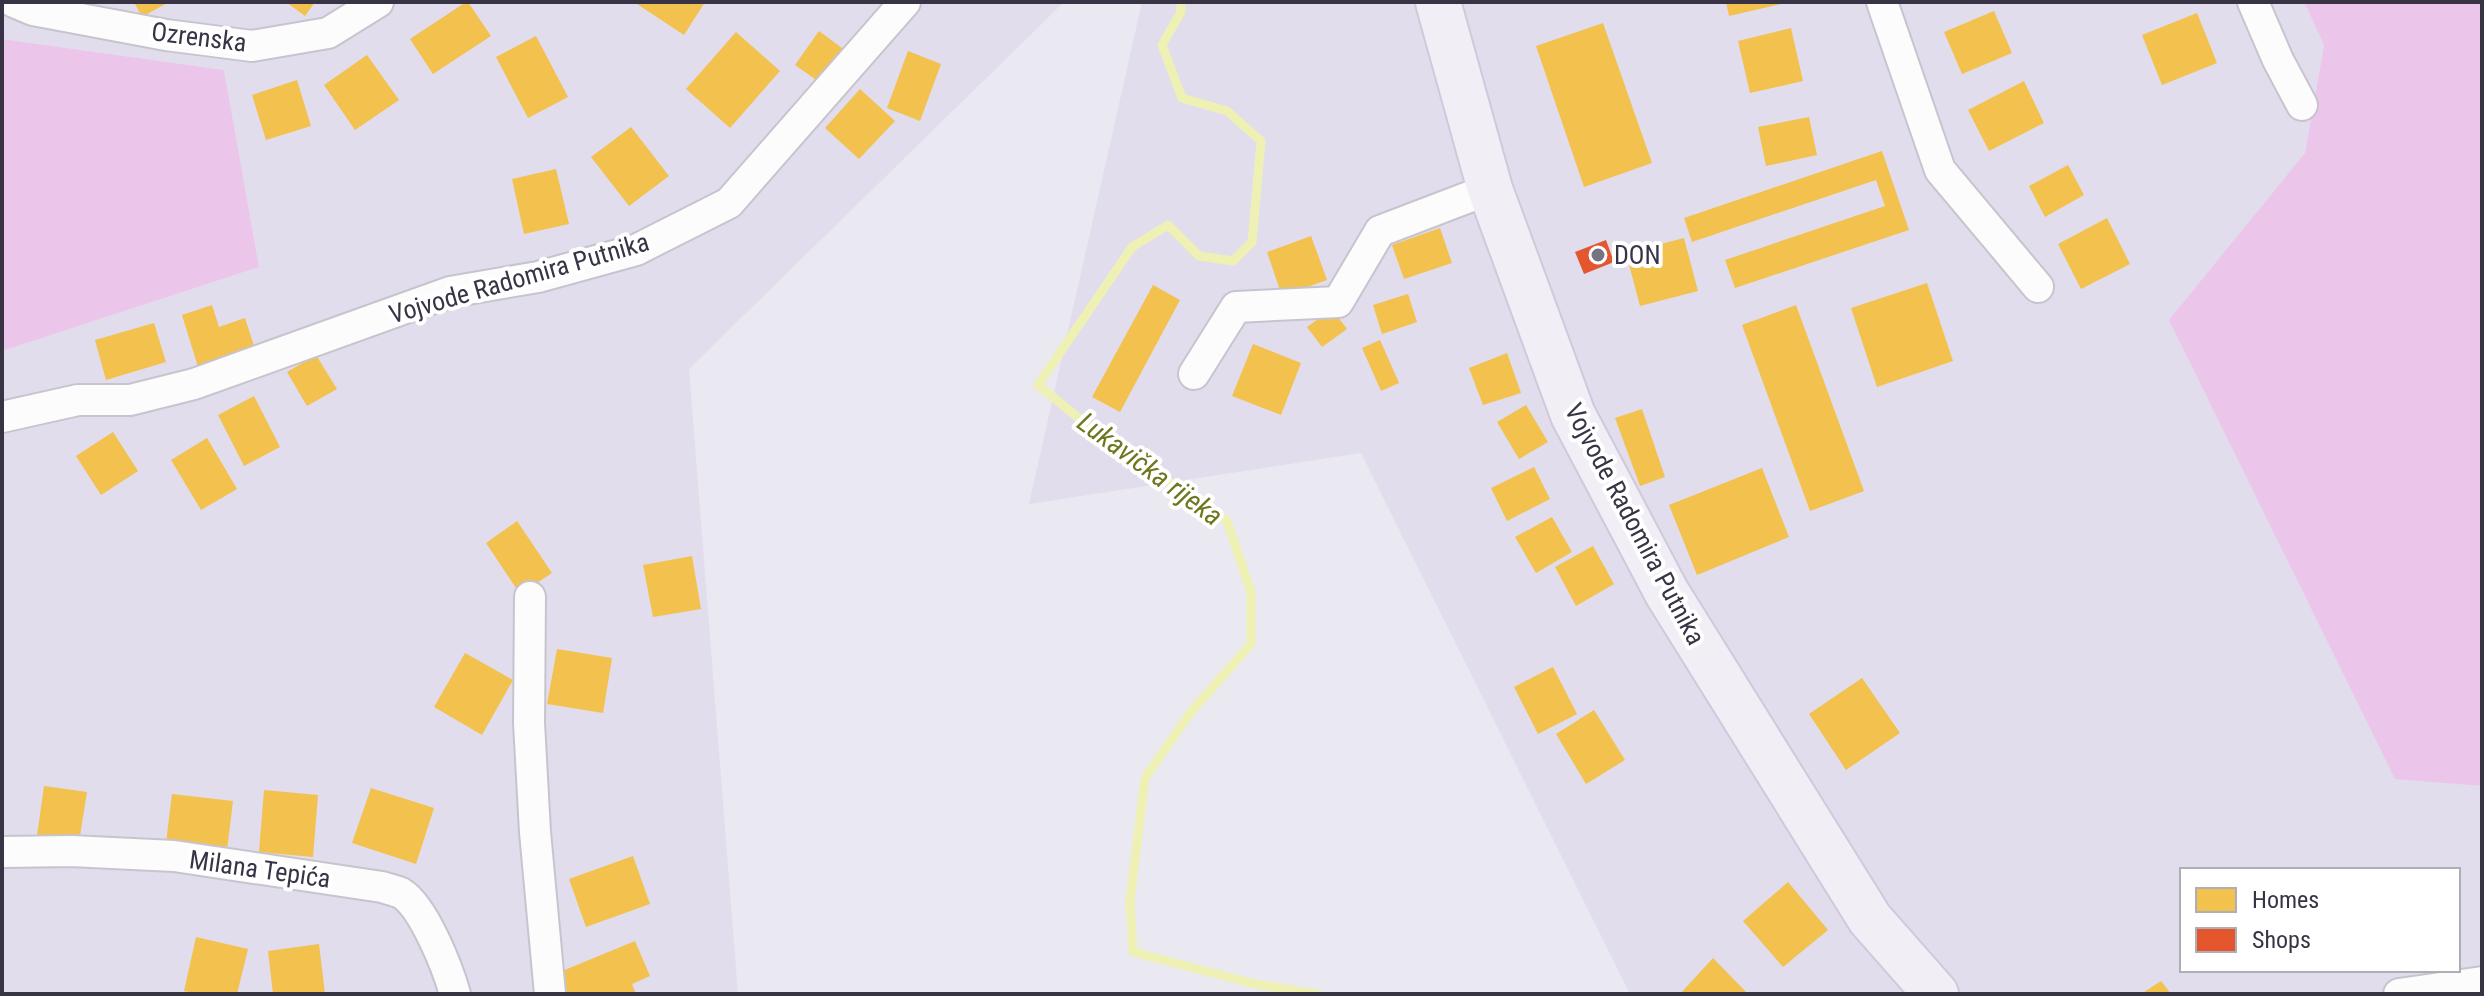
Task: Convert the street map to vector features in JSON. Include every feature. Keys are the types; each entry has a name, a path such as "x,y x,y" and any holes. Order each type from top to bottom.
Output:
{"main road":[{"name":"Vojvode Radomira Putnika","path":"1438,2 1490,189 1573,415 1667,593 1870,919 1936,994"}],"street":[{"name":"Ozrenska","path":"14,2 33,10 166,35 252,46 328,33 378,2"},
{"name":"Vojvode Radomira Putnika","path":"2,417 78,400 130,400 169,390 294,350 450,292 538,277 636,250 729,203 905,2"},
{"path":"1882,2 1940,170 2038,287"},
{"path":"2253,2 2302,105"},
{"path":"1194,374 1236,307 1338,302 1380,231 1490,189"},
{"path":"530,597 530,739 550,994"},
{"name":"Milana Tepića","path":"2,852 71,851 174,856 382,887 402,894 416,909 445,961 455,994"},
{"path":"2399,994 2482,982"}],"shaded area":[{"path":"2,2 1064,2 689,369 738,994 2,994 2,351 259,267 224,70 2,39"},
{"path":"1142,2 2304,2 2324,45 2305,153 2170,321 2395,778 2482,786 2482,994 1630,994 1361,453 1029,504"},
{"path":"2304,2 2482,2 2482,786 2395,779 2169,320 2305,153 2324,45"},
{"path":"2,39 224,70 259,267 2,351"}],"building: Homes":[{"path":"134,2 169,2 142,17"},
{"path":"286,2 315,2 305,16"},
{"path":"466,2 491,36 433,74 410,39"},
{"path":"634,2 705,2 684,35"},
{"path":"1726,2 1785,2 1785,3 1729,16"},
{"path":"1994,11 2012,53 1962,74 1944,32"},
{"path":"2197,13 2217,63 2162,85 2142,35"},
{"path":"1603,23 1652,163 1584,187 1536,46"},
{"path":"1791,28 1803,81 1750,93 1738,41"},
{"path":"819,31 846,51 822,84 795,65"},
{"path":"736,32 780,71 730,128 686,89"},
{"path":"536,36 568,97 528,118 496,57"},
{"path":"908,51 941,64 920,121 887,108"},
{"path":"367,55 399,100 355,130 324,85"},
{"path":"297,80 311,126 266,140 252,95"},
{"path":"2024,81 2044,123 1989,151 1968,110"},
{"path":"860,89 895,121 859,159 825,128"},
{"path":"1809,117 1817,155 1766,166 1758,127"},
{"path":"631,127 669,176 629,206 591,157"},
{"path":"1882,151 1909,230 1735,288 1725,260 1885,206 1876,180 1692,242 1684,218"},
{"path":"2068,165 2084,195 2045,217 2029,186"},
{"path":"556,169 569,224 524,234 512,179"},
{"path":"2107,218 2130,264 2081,289 2058,244"},
{"path":"1440,228 1452,263 1404,279 1392,245"},
{"path":"1311,236 1327,280 1282,296 1267,252"},
{"path":"1684,238 1698,291 1640,306 1626,253"},
{"path":"1927,283 1953,361 1877,387 1851,308"},
{"path":"1153,285 1180,300 1120,412 1092,397"},
{"path":"1408,294 1417,322 1382,334 1373,305"},
{"path":"212,305 219,327 245,318 256,352 199,370 182,315"},
{"path":"1796,305 1864,491 1810,511 1742,325"},
{"path":"1332,309 1347,329 1322,347 1307,327"},
{"path":"154,323 166,362 106,380 95,340"},
{"path":"1380,340 1399,383 1381,391 1362,348"},
{"path":"1253,344 1301,363 1281,415 1232,396"},
{"path":"1507,353 1521,393 1483,405 1469,368"},
{"path":"316,355 337,389 307,406 287,372"},
{"path":"254,396 280,447 244,466 218,415"},
{"path":"1526,405 1548,442 1519,459 1497,422"},
{"path":"1642,409 1665,477 1640,486 1615,418"},
{"path":"113,432 138,471 101,495 76,456"},
{"path":"207,438 237,489 201,510 171,460"},
{"path":"1534,467 1550,499 1507,521 1491,488"},
{"path":"1762,468 1789,537 1697,575 1669,505"},
{"path":"1552,517 1572,552 1536,573 1515,537"},
{"path":"517,521 552,573 520,594 486,543"},
{"path":"1593,546 1614,584 1576,606 1555,567"},
{"path":"692,556 701,609 653,617 643,565"},
{"path":"557,649 612,658 603,713 547,704"},
{"path":"465,653 513,680 482,735 434,707"},
{"path":"1553,667 1577,714 1538,734 1514,687"},
{"path":"1862,678 1900,733 1846,770 1809,714"},
{"path":"1594,710 1625,760 1586,784 1556,734"},
{"path":"44,786 87,792 79,842 37,836"},
{"path":"371,788 434,808 416,864 352,843"},
{"path":"264,790 318,795 313,857 259,852"},
{"path":"172,794 233,801 227,850 166,843"},
{"path":"633,856 650,904 586,927 569,879"},
{"path":"1788,882 1828,930 1783,967 1743,921"},
{"path":"196,937 248,949 237,994 184,991"},
{"path":"635,941 650,976 632,984 636,994 563,994 555,974"},
{"path":"319,944 325,994 273,994 268,951"},
{"path":"1713,958 1748,994 1680,994"},
{"path":"2161,981 2171,994 2141,994"}],"building: Shops":[{"path":"1606,240 1614,262 1584,274 1575,252"}],"waterway":[{"name":"Lukavička rijeka","path":"1181,2 1181,12 1162,45 1182,98 1227,111 1261,141 1252,242 1233,261 1199,256 1168,225 1132,247 1038,385 1096,432 1227,521 1251,592 1251,644 1190,713 1145,778 1130,900 1133,952 1255,984 1317,994"}],"place":[{"name":"DON","path":"1598,255"}]}
